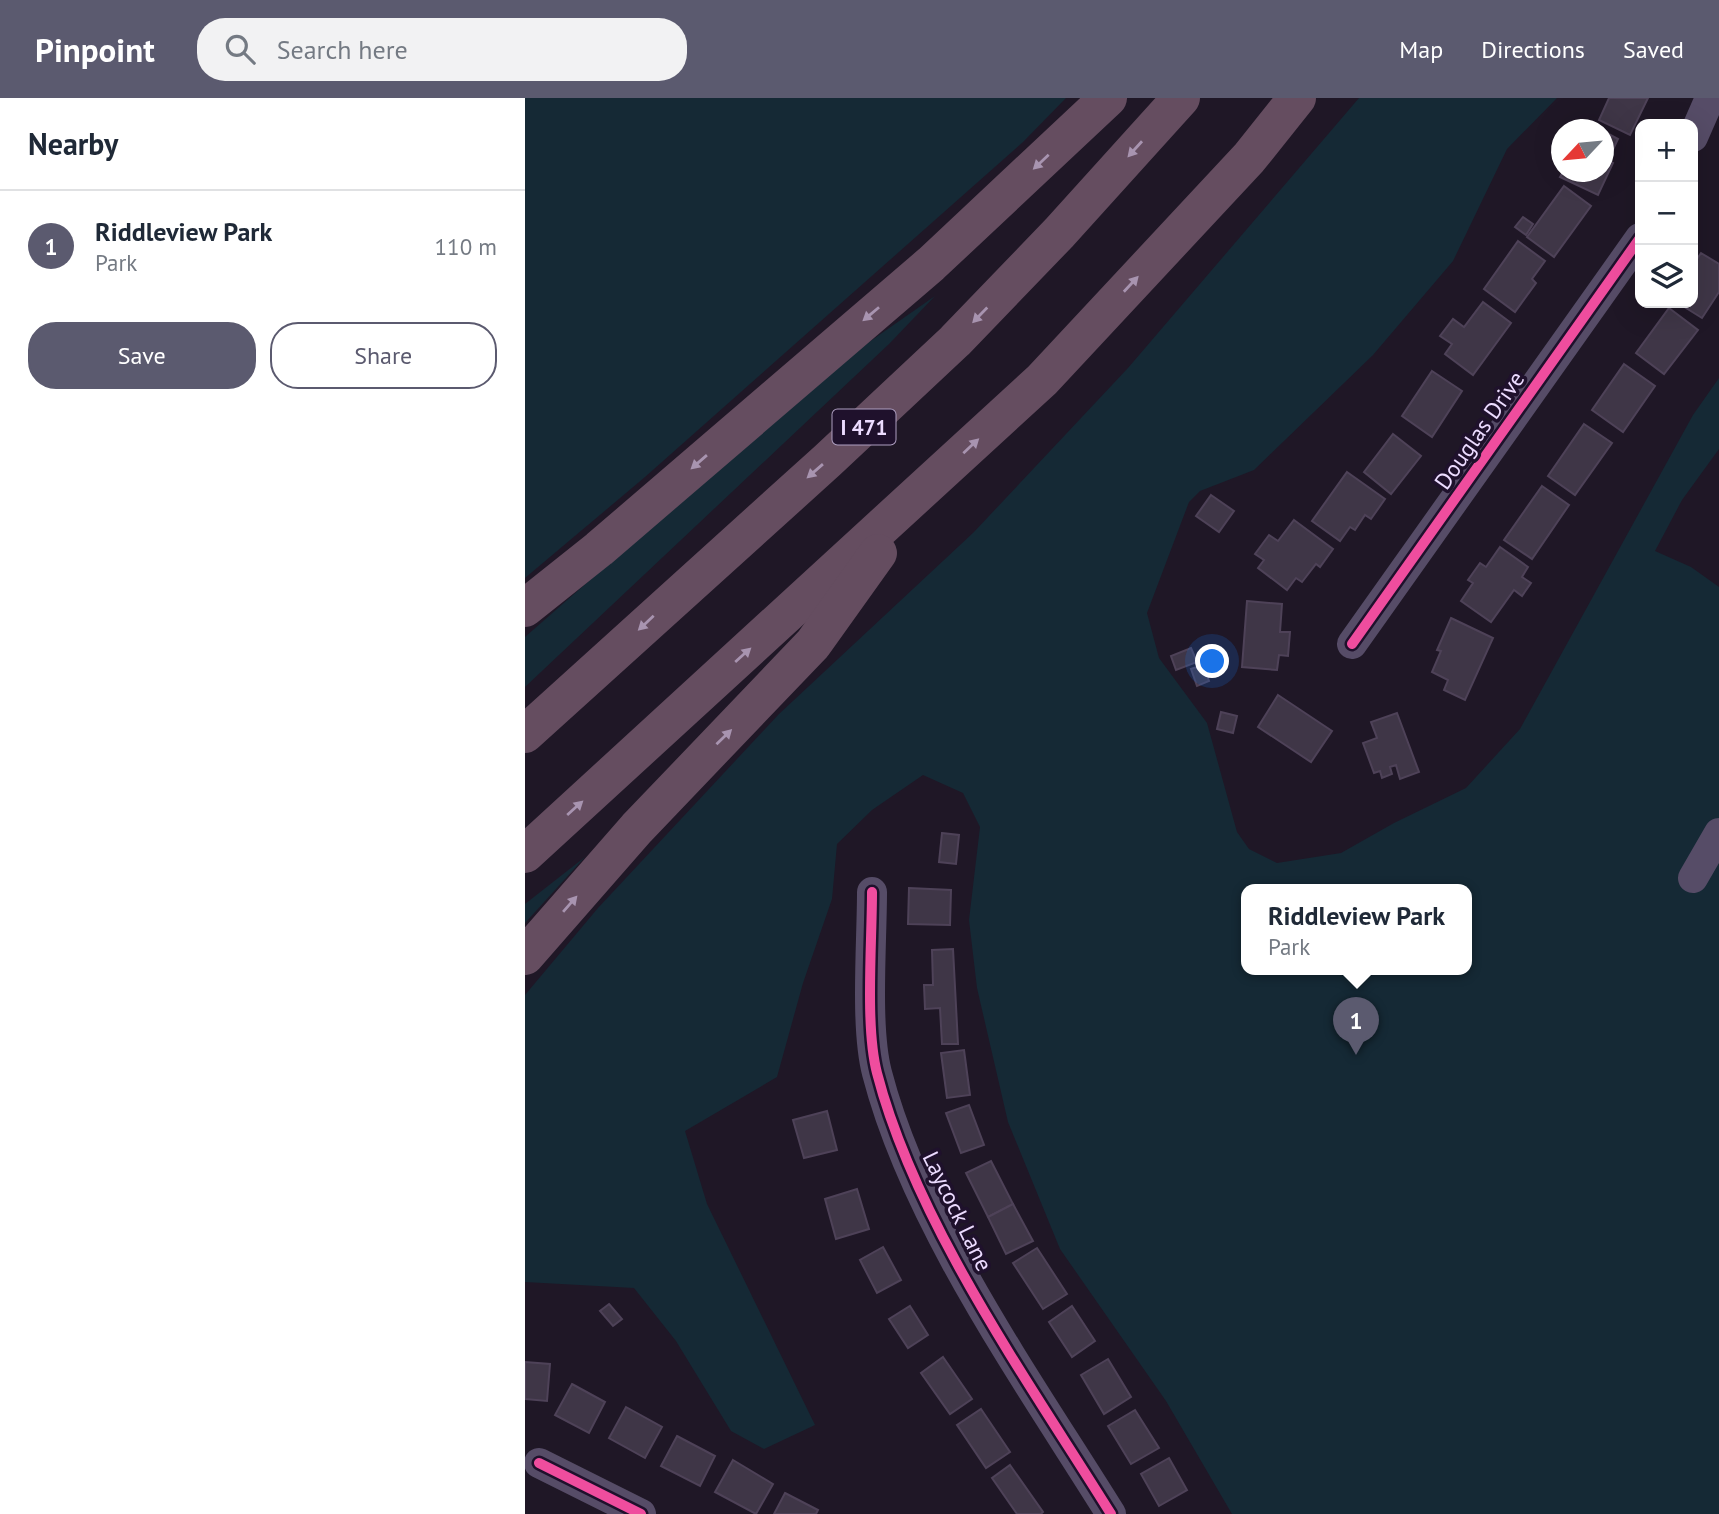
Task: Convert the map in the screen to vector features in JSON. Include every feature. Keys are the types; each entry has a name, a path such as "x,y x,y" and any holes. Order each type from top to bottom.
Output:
{"highway":[{"path":"525,608 599,549 931,264 1108,98"},
{"name":"I 471","path":"525,734 946,349 1059,233 1181,98"},
{"path":"525,854 1042,380 1249,158 1297,98"},
{"path":"525,956 637,828 813,645 921,492"}],"street":[{"path":"1698,126 1710,98"},
{"name":"Douglas Drive","path":"1352,645 1635,245"},
{"path":"1693,878 1719,833"},
{"name":"Laycock Lane","path":"872,892 873,1025 877,1072 909,1161 956,1260 1111,1514"},
{"path":"539,1463 641,1514"}],"shaded area":[{"path":"525,98 1066,98 1023,142 645,477 525,578"},
{"path":"1359,98 1557,98 1507,149 1453,261 1373,355 1254,470 1200,491 1189,502 1147,613 1159,658 1207,723 1237,832 1249,849 1277,863 1341,853 1394,823 1466,788 1520,729 1693,415 1719,378 1719,449 1682,500 1655,551 1691,567 1719,587 1719,1514 1232,1514 1166,1401 1060,1249 1008,1122 977,988 969,920 980,827 963,793 923,775 872,810 837,844 832,899 803,983 777,1077 685,1131 707,1204 815,1425 764,1449 731,1431 676,1341 634,1288 525,1282 525,995 598,908 779,714 974,532 1128,368"},
{"path":"935,296 889,344 525,687 525,637 832,368"},
{"path":"585,857 525,923 525,904"}],"building":[{"path":"1609,98 1648,98 1638,119 1635,119 1630,135 1614,127 1614,119 1599,119"},
{"path":"1571,182 1604,182 1598,195"},
{"path":"1564,186 1591,206 1554,257 1527,237"},
{"path":"1523,217 1533,224 1526,235 1515,227"},
{"path":"1518,241 1545,261 1532,279 1536,283 1515,312 1484,289"},
{"path":"1701,253 1719,264 1719,292 1702,318 1686,308 1698,308 1698,258"},
{"path":"1483,302 1511,323 1473,375 1445,354 1452,344 1440,336 1453,319 1464,327"},
{"path":"1669,308 1698,330 1664,374 1636,353"},
{"path":"1624,364 1655,386 1623,432 1592,410"},
{"path":"1432,371 1462,391 1432,437 1402,416"},
{"path":"1584,424 1612,443 1575,495 1548,476"},
{"path":"1393,434 1421,456 1391,494 1364,472"},
{"path":"1347,472 1385,499 1371,519 1365,515 1355,530 1350,527 1340,541 1312,521"},
{"path":"1542,486 1569,505 1532,559 1504,540"},
{"path":"1211,495 1234,511 1219,532 1196,516"},
{"path":"1294,520 1333,549 1320,567 1316,564 1302,582 1296,578 1287,590 1258,568 1264,560 1255,554 1269,535 1278,541"},
{"path":"1500,547 1528,567 1522,577 1531,583 1522,596 1514,590 1491,622 1461,601 1473,583 1468,580 1480,563 1486,567"},
{"path":"1247,601 1282,604 1280,632 1290,632 1288,656 1279,655 1277,670 1242,667"},
{"path":"1451,618 1493,638 1465,700 1444,690 1448,680 1432,672 1441,651 1437,650"},
{"path":"1191,648 1197,662 1176,670 1171,656"},
{"path":"1203,665 1209,681 1197,686 1191,669"},
{"path":"1278,695 1332,731 1311,762 1258,727"},
{"path":"1221,712 1237,716 1233,733 1217,729"},
{"path":"1397,713 1419,772 1400,779 1396,765 1390,767 1392,774 1382,778 1380,771 1374,773 1363,743 1377,738 1371,722"},
{"path":"942,833 959,835 956,864 939,862"},
{"path":"909,888 951,890 950,925 908,924"},
{"path":"953,949 958,1044 942,1044 940,1008 925,1009 924,985 933,985 932,950"},
{"path":"964,1050 970,1095 947,1098 941,1053"},
{"path":"969,1105 984,1145 961,1153 946,1113"},
{"path":"827,1111 837,1150 804,1158 793,1120"},
{"path":"991,1161 1013,1204 988,1217 966,1173"},
{"path":"857,1189 869,1229 836,1239 825,1199"},
{"path":"1013,1204 1033,1241 1006,1254 988,1217"},
{"path":"883,1247 901,1280 877,1293 860,1260"},
{"path":"1037,1248 1067,1294 1043,1309 1013,1263"},
{"path":"609,1304 622,1319 613,1326 600,1311"},
{"path":"910,1306 928,1335 908,1348 889,1319"},
{"path":"1072,1306 1095,1341 1072,1357 1049,1322"},
{"path":"943,1357 972,1399 950,1414 921,1373"},
{"path":"1108,1359 1131,1397 1104,1414 1081,1375"},
{"path":"525,1362 550,1364 547,1401 525,1399"},
{"path":"572,1384 605,1402 589,1433 555,1415"},
{"path":"626,1407 662,1427 645,1458 609,1438"},
{"path":"981,1409 1010,1452 986,1468 957,1425"},
{"path":"1135,1410 1159,1448 1131,1464 1108,1426"},
{"path":"677,1436 715,1456 700,1486 661,1466"},
{"path":"1169,1458 1187,1490 1159,1506 1141,1474"},
{"path":"733,1460 773,1484 756,1514 715,1492"},
{"path":"1010,1465 1043,1512 1041,1514 1017,1514 992,1478"},
{"path":"785,1493 818,1510 816,1514 774,1514"}],"cycle path":[{"path":"1352,644 1635,245"},
{"path":"872,892 870,984 873,1054 895,1130 918,1187 978,1301 1111,1514"},
{"path":"539,1463 641,1514"}],"place":[{"name":"Riddleview Park","path":"1356,1055"}]}
